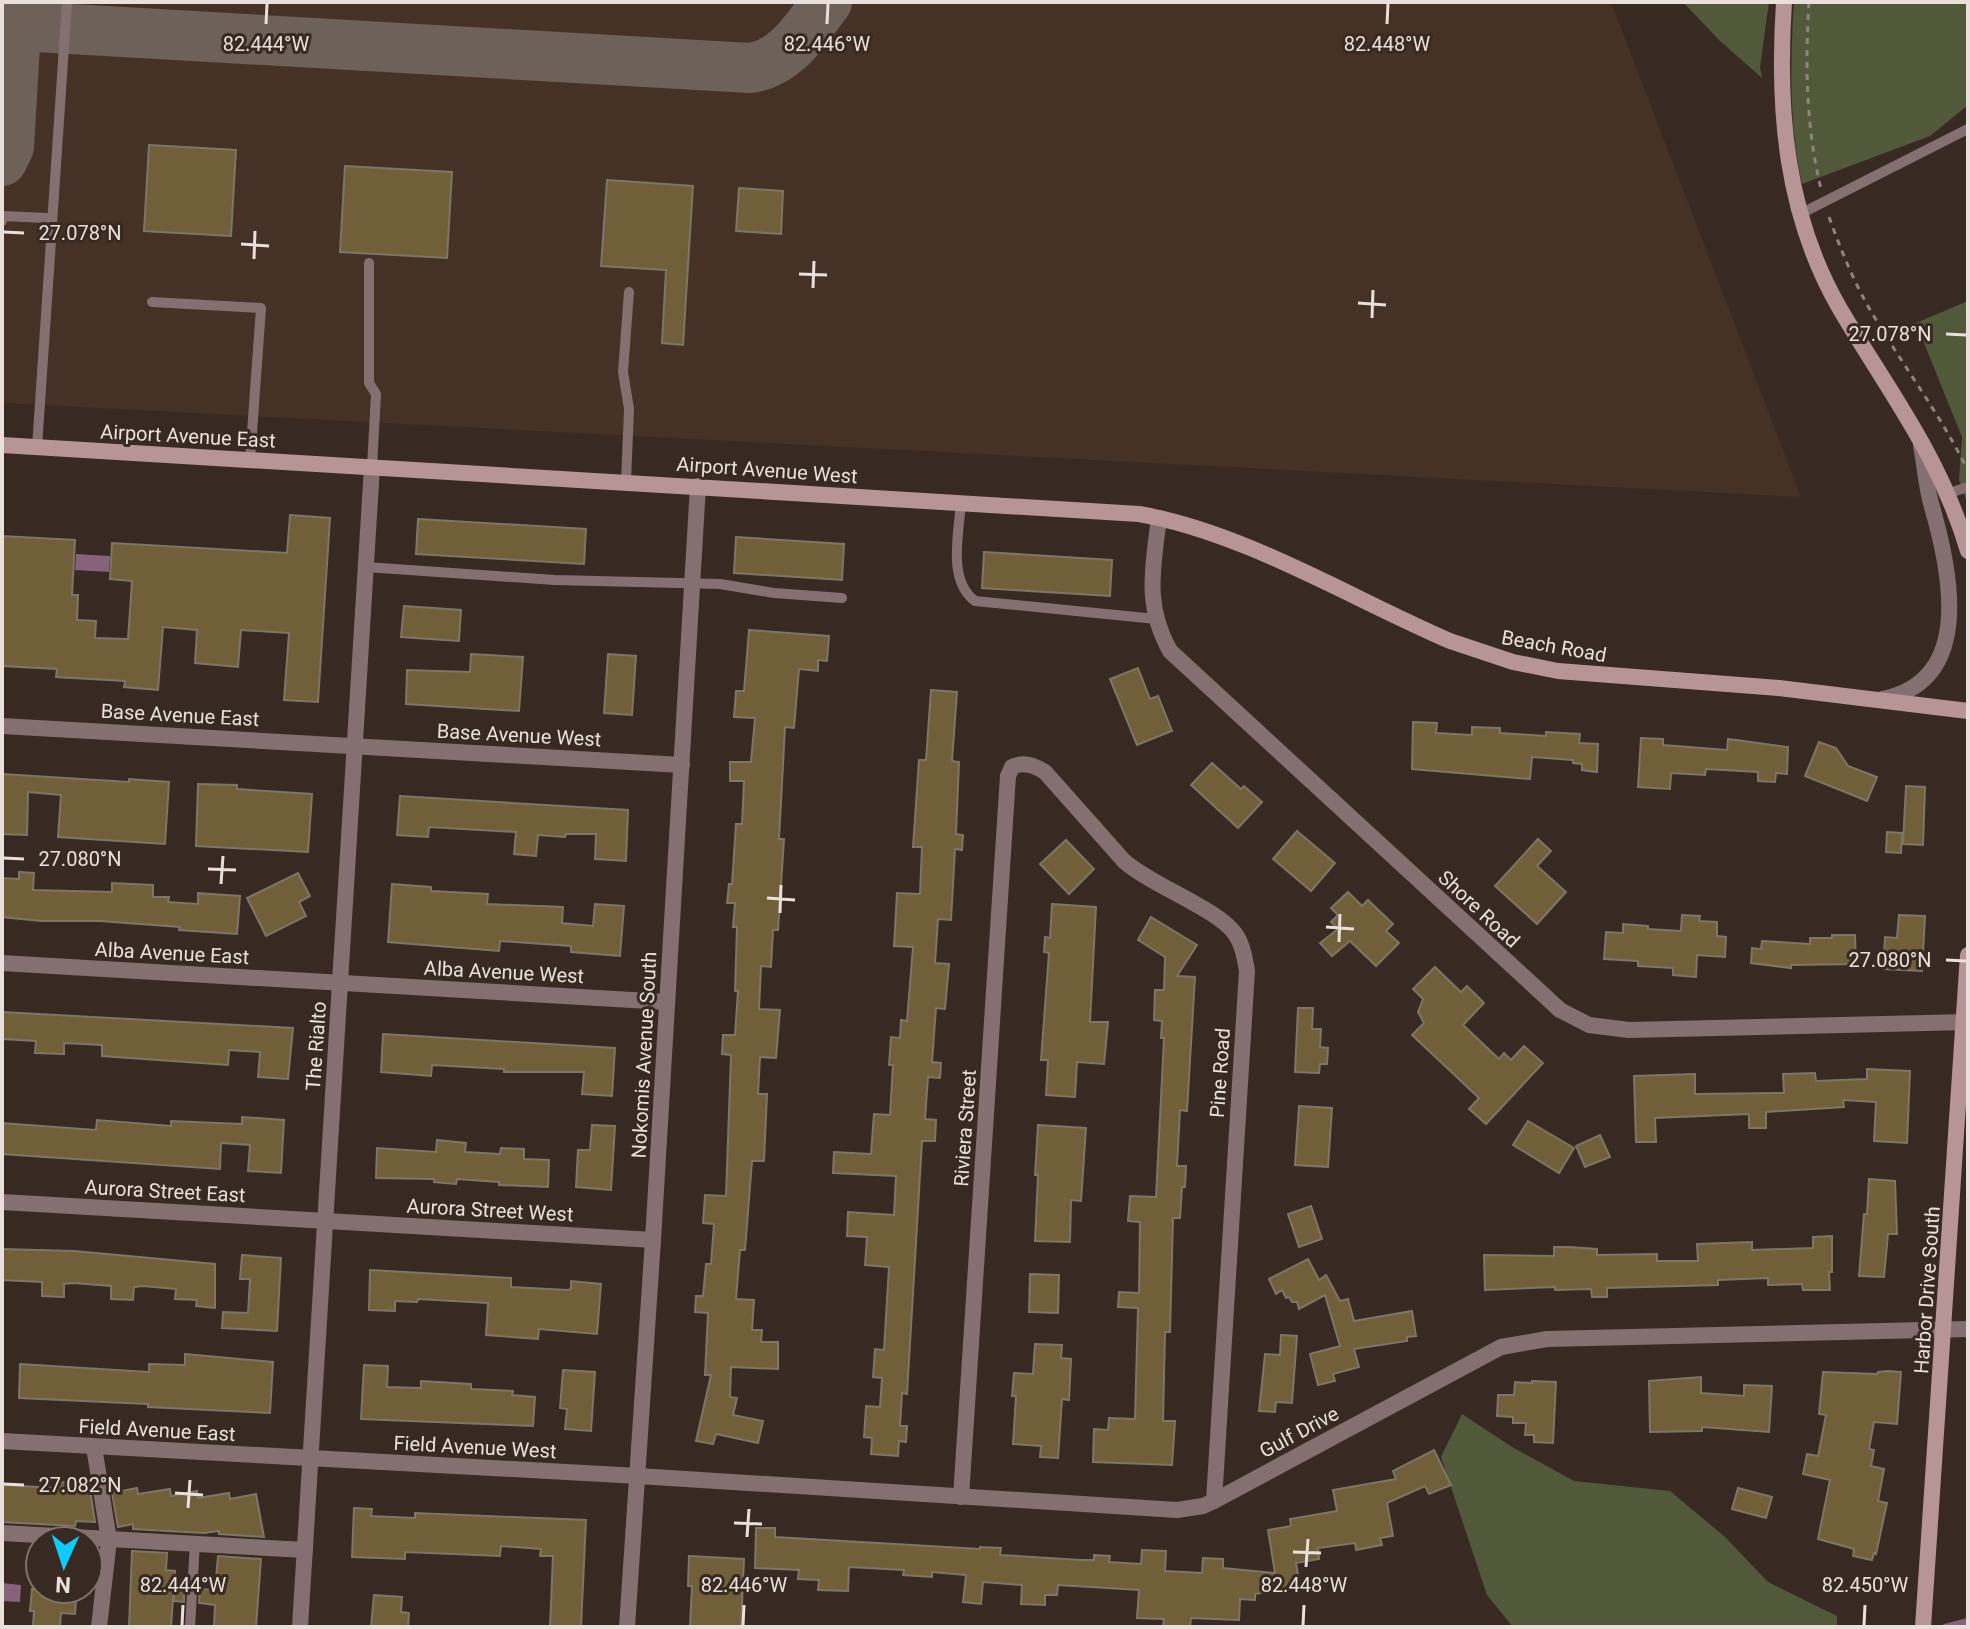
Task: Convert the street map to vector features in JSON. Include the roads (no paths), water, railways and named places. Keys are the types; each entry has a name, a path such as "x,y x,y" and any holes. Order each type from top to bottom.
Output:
{"street":[{"path":"1784,2 1782,119 1787,159 1800,214 1819,266 1840,308 1920,436 1949,493 1968,551"},
{"path":"1882,699 1911,693 1936,679 1953,659 1961,636 1956,586 1931,503 1920,436"},
{"name":"Airport Avenue East","path":"2,445 372,467"},
{"name":"Airport Avenue West","path":"372,467 1112,511 1159,518"},
{"name":"The Rialto","path":"300,1627 372,467"},
{"name":"Nokomis Avenue South","path":"627,1627 698,486"},
{"name":"Beach Road","path":"1159,518 1249,548 1421,629 1513,662 1581,674 1779,688 1968,711"},
{"name":"Shore Road","path":"1159,518 1151,597 1159,631 1170,651 1560,1010 1589,1025 1629,1030 1966,1022"},
{"name":"Base Avenue East","path":"2,726 355,745"},
{"name":"Base Avenue West","path":"355,745 682,765"},
{"name":"Riviera Street","path":"961,1497 1008,776 1016,765"},
{"name":"Pine Road","path":"1016,765 1033,766 1045,772 1124,861 1139,874 1226,923 1237,936 1244,954 1247,971 1214,1501"},
{"name":"Harbor Drive South","path":"1923,1627 1966,1022 1968,955"},
{"name":"Alba Avenue East","path":"2,963 340,983"},
{"name":"Alba Avenue West","path":"340,983 666,1002"},
{"name":"Aurora Street East","path":"2,1202 325,1221"},
{"name":"Aurora Street West","path":"325,1221 653,1240"},
{"name":"Gulf Drive","path":"638,1476 1190,1509 1214,1501 1501,1347 1547,1339 1968,1329"},
{"name":"Field Avenue East","path":"2,1441 309,1458"},
{"path":"94,1447 109,1540 99,1627"},
{"name":"Field Avenue West","path":"309,1458 638,1476"},
{"path":"2,1533 305,1550"}],"lane":[{"path":"37,447 67,2"},
{"path":"1800,214 1968,129"},
{"path":"2,221 3,216 46,218 52,226"},
{"path":"369,263 369,383 376,394 372,467"},
{"path":"626,482 629,409 623,372 629,292"},
{"path":"152,302 261,308 250,460"},
{"path":"1949,493 1968,487"},
{"path":"961,502 958,568 962,587 975,601 1156,619"},
{"path":"366,567 555,580 693,582 842,598"},
{"path":"190,1627 195,1543"}],"waterway":[{"path":"1945,1627 1968,1621"}]}
